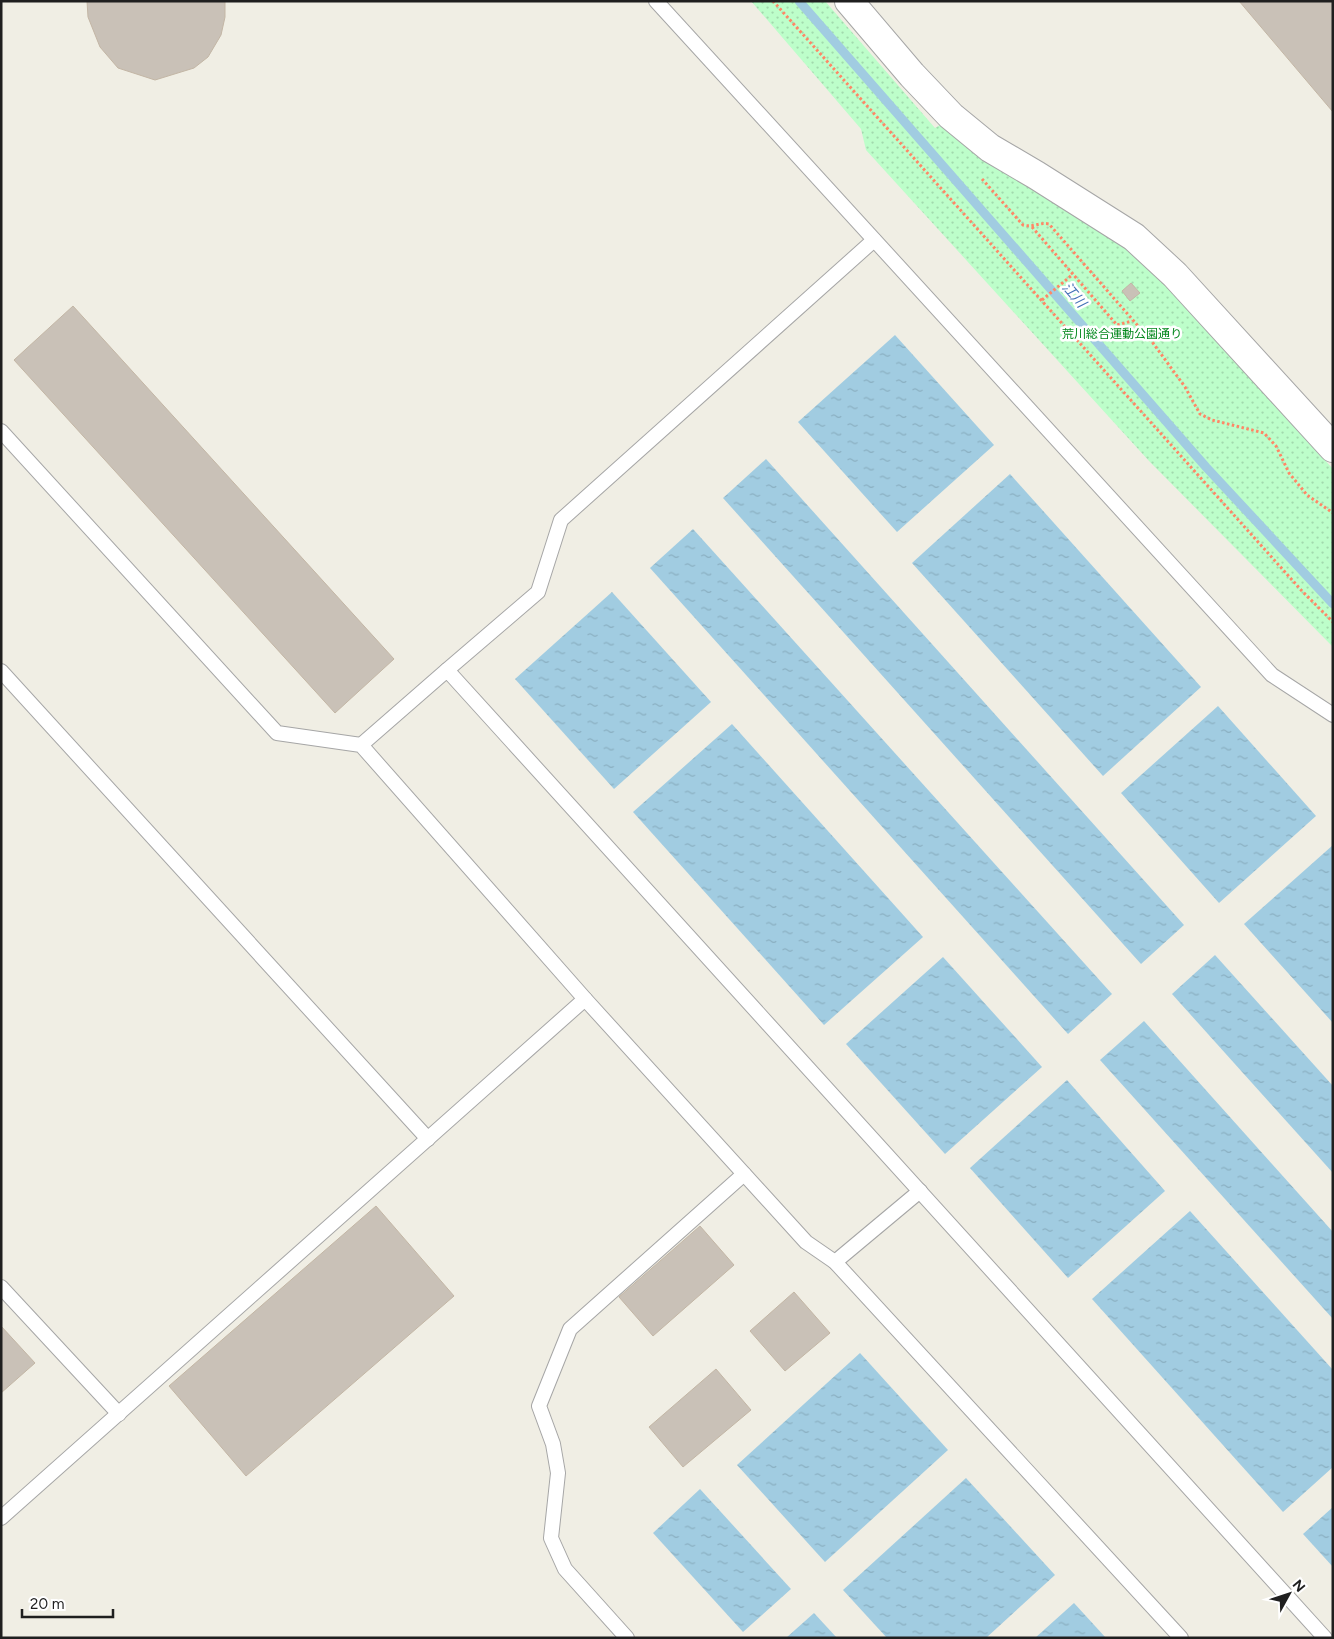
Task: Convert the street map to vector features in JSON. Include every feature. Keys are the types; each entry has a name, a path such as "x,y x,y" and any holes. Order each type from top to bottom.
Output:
{"street":[{"path":"849,1 912,75 952,116 990,148 1134,237 1175,275 1333,448"}],"lane":[{"path":"656,1 1272,675 1333,715"},
{"path":"361,746 538,592 561,520 874,240"},
{"path":"1,431 277,733 361,746 585,999 806,1242 835,1262 1181,1638"},
{"path":"447,670 1325,1638"},
{"path":"1,671 428,1139"},
{"path":"1,1518 585,999"},
{"path":"627,1638 565,1570 551,1538 558,1473 553,1444 539,1406 570,1329 744,1174"},
{"path":"835,1262 920,1191"},
{"path":"1,1287 119,1414"}],"path":[{"path":"773,1 1044,299 1302,591 1333,622"},
{"path":"978,174 1023,225 1032,227 1043,223 1048,224 1132,321 1153,342 1185,387 1200,414 1212,420 1264,433 1276,446 1289,473 1307,494 1333,513"},
{"path":"1032,227 1117,325 1132,321"},
{"path":"1044,299 1072,275"}],"green space":[{"name":"荒川総合運動公園通り","path":"751,1 825,1 935,128 940,125 1001,170 1112,239 1153,271 1333,469 1333,647 1149,461 866,150 861,129"}],"water":[{"path":"895,335 994,445 897,532 798,422"},
{"path":"766,459 1184,925 1141,964 723,498"},
{"path":"1010,474 1201,687 1103,776 912,563"},
{"path":"693,529 1112,994 1068,1034 650,568"},
{"path":"612,592 711,702 614,789 515,679"},
{"path":"1218,706 1316,816 1219,903 1121,793"},
{"path":"732,724 923,937 824,1025 633,812"},
{"path":"1333,845 1333,1023 1244,924"},
{"path":"1215,955 1333,1086 1333,1173 1172,994"},
{"path":"943,957 1042,1067 945,1154 846,1044"},
{"path":"1144,1021 1333,1232 1333,1319 1100,1060"},
{"path":"1067,1080 1165,1191 1068,1278 970,1168"},
{"path":"1190,1211 1333,1370 1333,1467 1283,1512 1092,1299"},
{"path":"860,1353 948,1450 825,1562 737,1465"},
{"path":"966,1478 1055,1575 986,1638 887,1638 843,1590"},
{"path":"700,1489 791,1589 743,1632 653,1533"},
{"path":"1333,1507 1333,1567 1303,1534"},
{"path":"1074,1603 1106,1638 1035,1638"},
{"path":"814,1613 837,1638 786,1638"}],"building":[{"path":"87,1 225,1 225,17 221,35 208,57 194,68 155,80 118,68 100,47 88,17"},
{"path":"1239,1 1333,1 1333,112"},
{"path":"1131,283 1140,293 1130,301 1122,291"},
{"path":"73,306 394,659 335,713 14,360"},
{"path":"376,1206 454,1296 246,1476 169,1386"},
{"path":"700,1226 734,1265 653,1336 619,1297"},
{"path":"794,1292 830,1333 785,1371 750,1331"},
{"path":"1,1326 35,1363 1,1393"},
{"path":"716,1369 751,1410 683,1467 649,1427"}],"waterway":[{"name":"江川","path":"799,1 1206,467 1333,604"}]}
